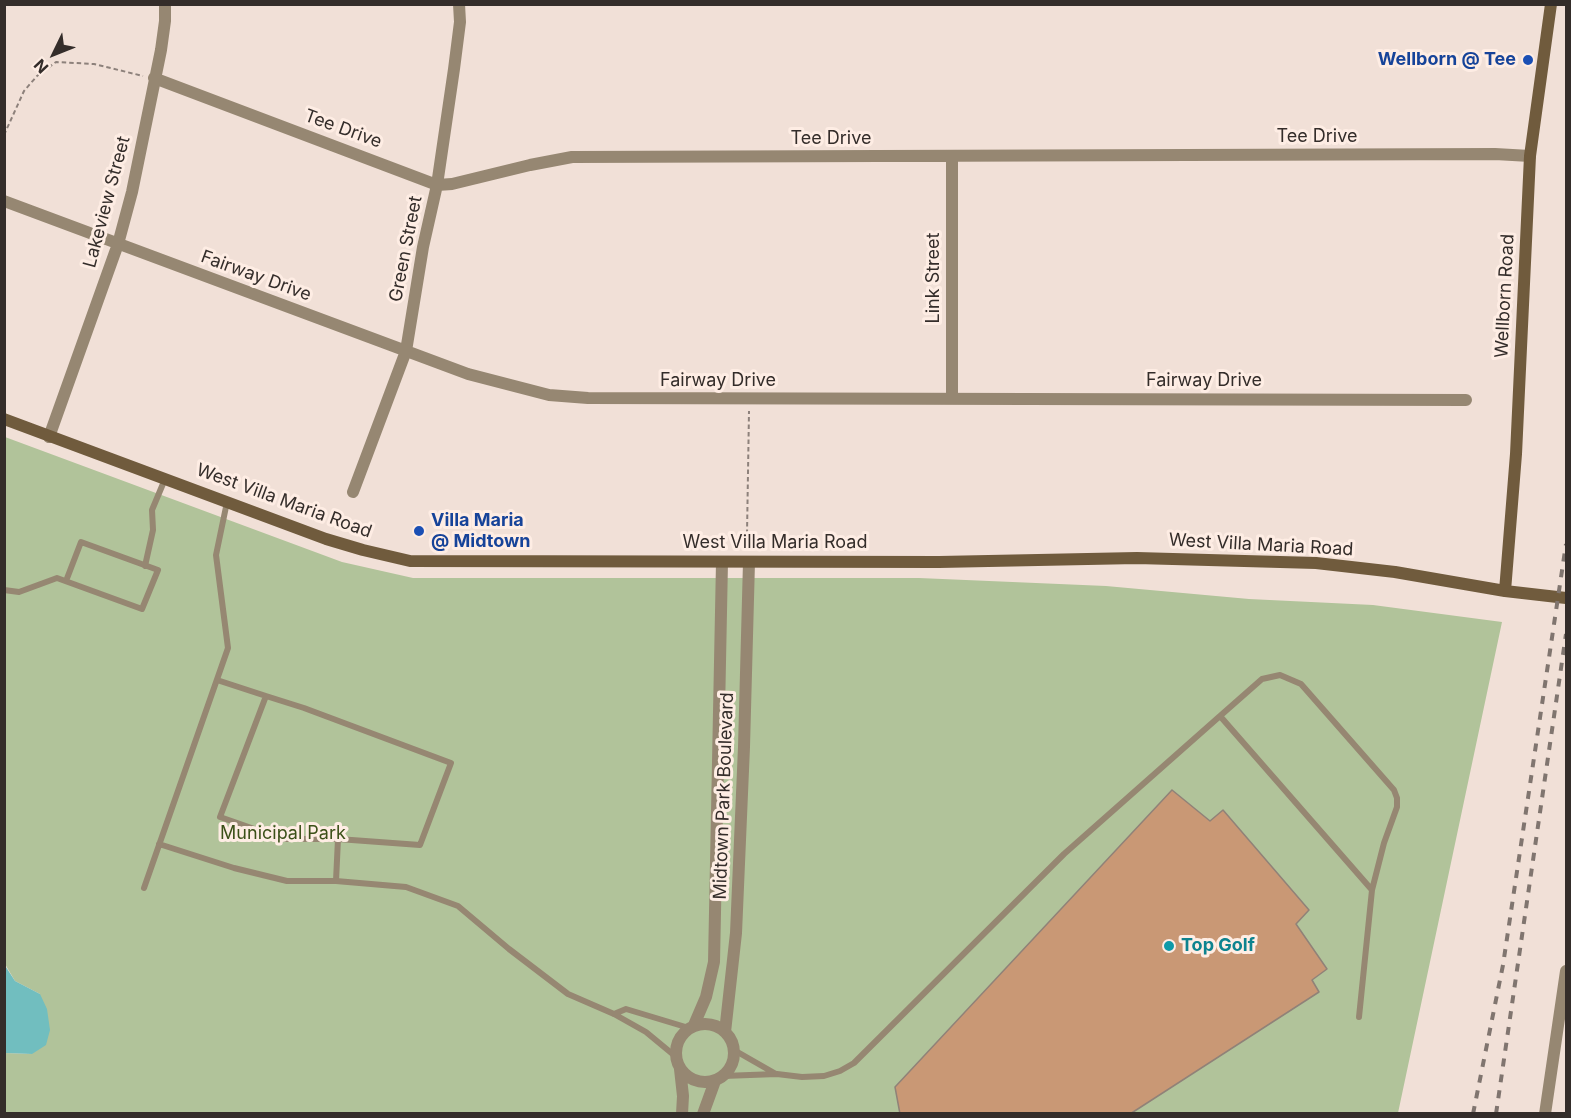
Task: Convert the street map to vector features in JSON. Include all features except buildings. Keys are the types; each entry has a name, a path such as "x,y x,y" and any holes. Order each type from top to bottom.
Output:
{"main road":[{"name":"Wellborn Road","path":"1505,591 1516,454 1530,156 1551,4"},
{"name":"West Villa Maria Road","path":"4,419 326,539 410,561 939,562 1137,558 1304,562 1395,572 1505,591 1566,598"}],"street":[{"name":"Lakeview Street","path":"49,437 118,244 132,192 165,21 165,4"},
{"name":"Green Street","path":"353,492 406,351 423,247 437,185 460,22 459,4"},
{"name":"Tee Drive","path":"154,78 437,185 452,184 572,157 1483,154 1530,156"},
{"name":"Link Street","path":"952,156 952,399"},
{"name":"Fairway Drive","path":"4,201 468,374 549,395 588,398 749,399 1466,400"},
{"name":"Midtown Park Boulevard","path":"692,1026 706,997 714,962 722,562"},
{"name":"Midtown Park Boulevard","path":"725,1032 736,933 749,562"},
{"path":"1545,1113 1564,1002 1566,971"},
{"path":"682,1113 683,1095 680,1069 675,1056 678,1040 692,1026 710,1024 725,1032 731,1040 734,1059 730,1069 719,1079 703,1113"},
{"path":"680,1069 695,1081 705,1083 719,1079"}],"lane":[{"path":"145,566 153,530 152,510 165,478"},
{"path":"144,888 228,648 216,555 228,501"},
{"path":"4,590 19,592 57,578 142,609 158,570 81,542 66,581"},
{"path":"719,1079 777,1074 802,1077 824,1076 854,1063 1064,854 1262,679 1280,675 1301,684 1387,781 1397,798 1397,807 1384,843 1372,890 1359,1017"},
{"path":"217,680 313,711 451,763 420,845 338,839 283,839 220,817 266,696"},
{"path":"1220,716 1372,890"},
{"path":"336,881 338,839"},
{"path":"159,843 234,868 287,881 336,881 406,887 458,906 568,994 614,1014 646,1032 675,1056"},
{"path":"614,1014 626,1009 692,1026"},
{"path":"734,1050 777,1074"}],"path":[{"path":"4,135 24,91 36,76 56,62 94,64 154,78"},
{"path":"747,534 749,399"}],"green space":[{"name":"Municipal Park","path":"5,437 342,562 413,578 919,578 1106,586 1249,599 1373,605 1502,622 1398,1113 5,1113 5,1053 32,1054 40,994 15,981 5,964"}],"water":[{"path":"4,964 15,981 40,994 47,1009 50,1030 46,1045 32,1054 5,1053"}],"railway":[{"path":"1473,1114 1503,965 1566,544"},
{"path":"1496,1114 1566,634"}],"place":[{"name":"Wellborn @ Tee","path":"1528,60"},
{"name":"Villa Maria @ Midtown","path":"419,531"},
{"name":"Top Golf","path":"1169,946"}]}
